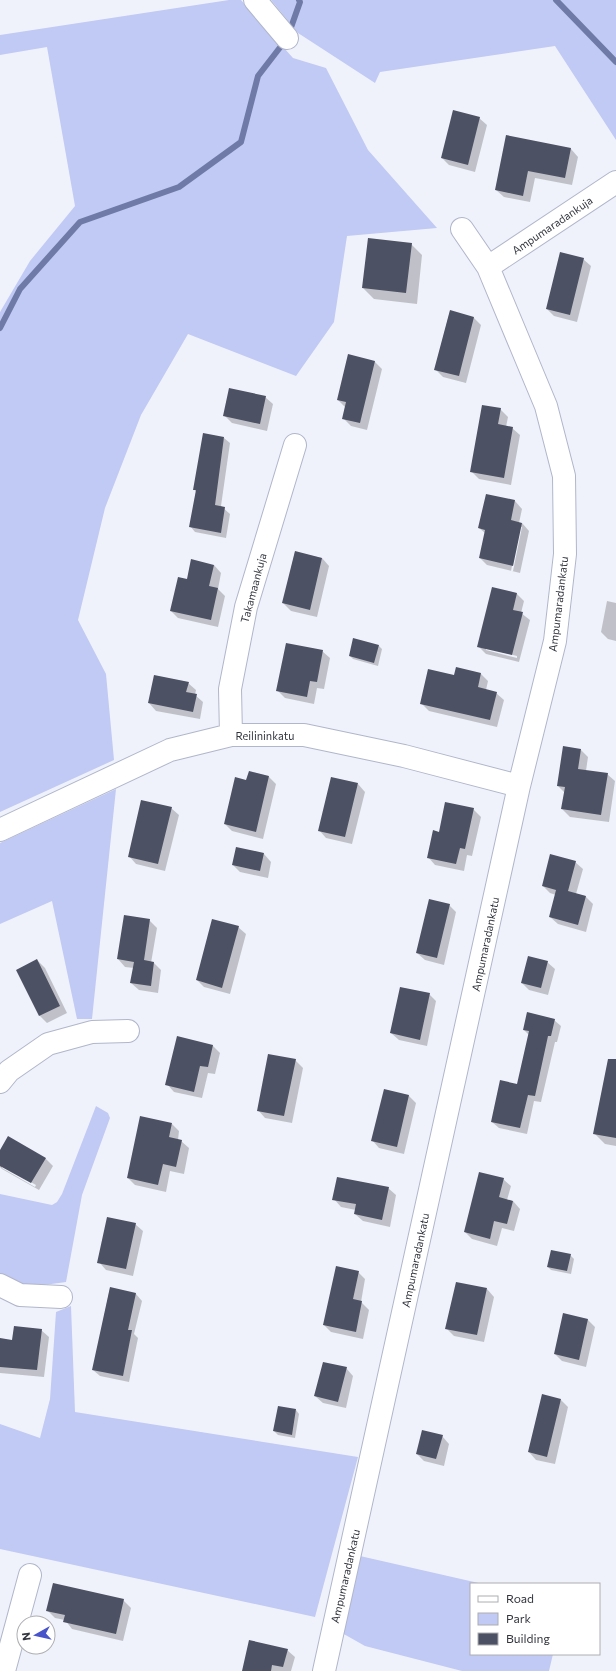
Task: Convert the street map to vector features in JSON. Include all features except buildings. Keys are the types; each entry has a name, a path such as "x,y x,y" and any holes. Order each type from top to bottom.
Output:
{"street":[{"path":"256,0 287,38"},
{"name":"Ampumaradankuja","path":"488,267 616,182"},
{"name":"Ampumaradankatu","path":"324,1671 519,786 555,641 565,554 564,476 546,406 488,267 462,229"},
{"name":"Takamaankuja","path":"231,735 230,689 246,607 295,445"},
{"name":"Reilininkatu","path":"0,830 170,750 231,735 304,735 404,756 519,786"},
{"path":"0,1082 8,1071 48,1044 92,1032 128,1031"},
{"path":"0,1285 20,1295 61,1297"},
{"path":"4,1671 30,1575"}],"green space":[{"path":"229,0 241,0 293,58 326,68 368,150 437,228 347,236 334,322 296,376 188,334 141,415 105,508 78,620 106,674 114,760 0,812 0,312 30,261 75,206 47,47 0,55 0,35"},
{"path":"271,0 616,0 616,140 555,46 380,72 375,83 298,33"},
{"path":"116,789 92,1019 77,1019 52,901 0,924 0,843"},
{"path":"96,1106 108,1113 110,1118 82,1195 66,1282 32,1285 7,1279 0,1275 0,1194 52,1205 57,1202 62,1194"},
{"path":"71,1306 75,1412 358,1457 315,1617 0,1549 0,1424 40,1438 50,1399 56,1312"},
{"path":"360,1556 479,1583 470,1583 470,1655 553,1655 549,1671 462,1671 365,1646 342,1633"}],"waterway":[{"path":"289,33 300,2 299,0"},
{"path":"556,0 616,62"},
{"path":"0,328 20,289 80,222 179,187 241,142 258,76 285,41"}]}
